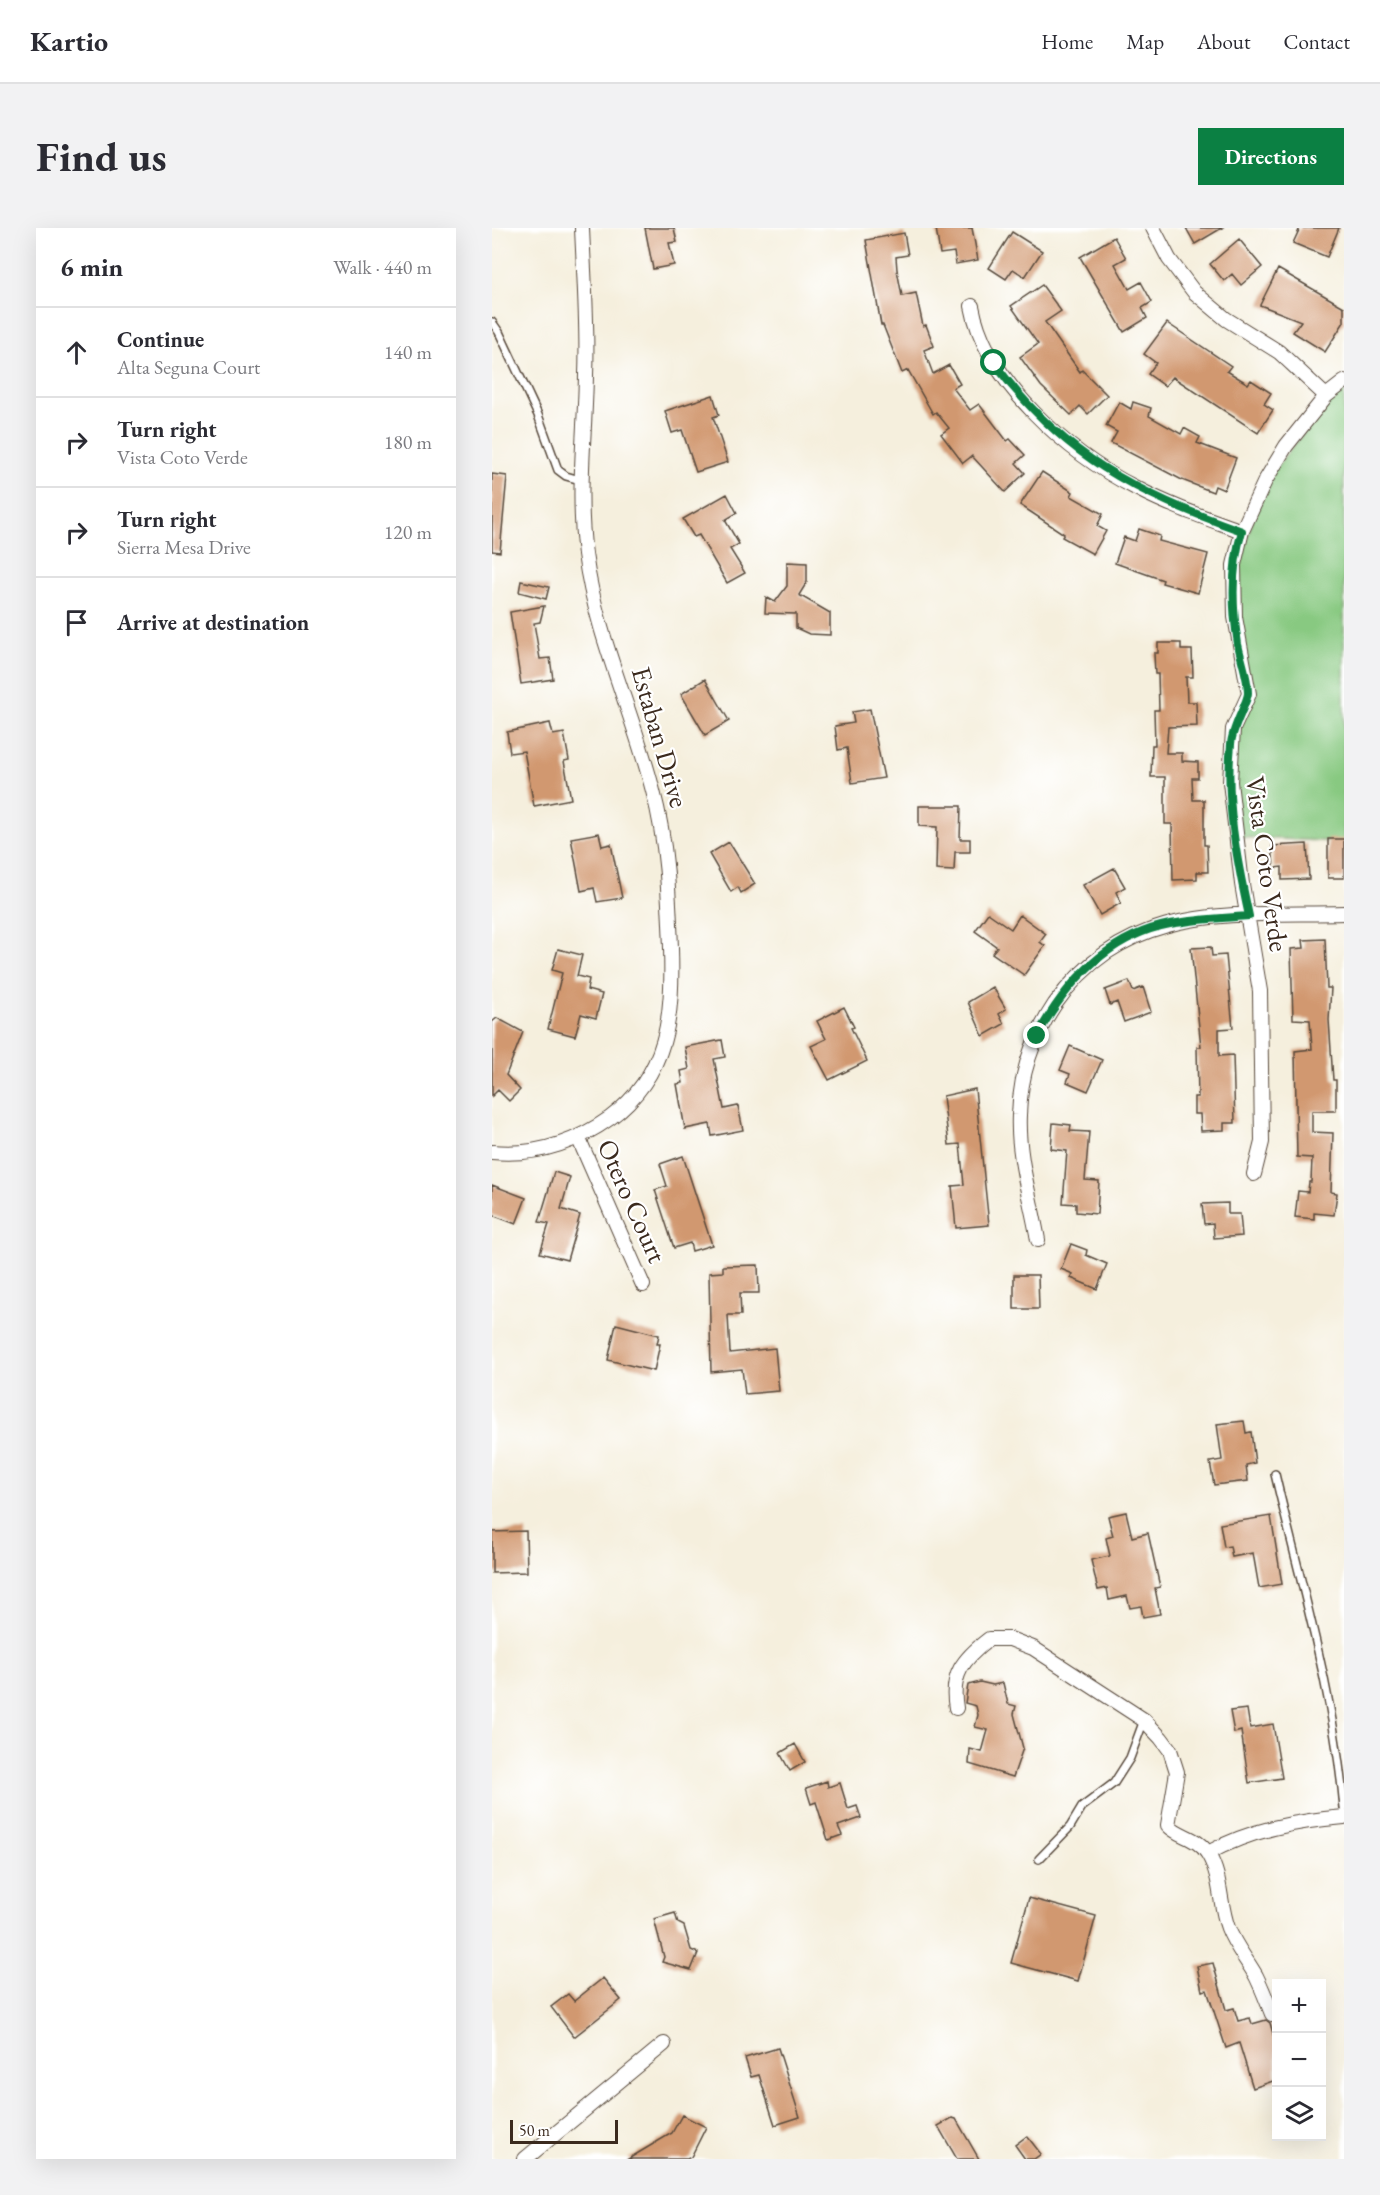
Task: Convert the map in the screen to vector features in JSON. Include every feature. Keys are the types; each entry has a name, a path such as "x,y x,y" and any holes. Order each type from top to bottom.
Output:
{"street":[{"name":"Estaban Drive","path":"492,1152 540,1151 578,1137 615,1114 630,1100 650,1074 668,1028 672,995 668,878 660,821 642,751 595,604 585,551 580,480 586,374 582,228"},
{"path":"1153,228 1169,260 1194,292 1226,319 1279,352 1326,396"},
{"path":"972,306 982,341 994,363 1021,399 1061,438 1097,465 1134,488 1183,510 1242,531"},
{"name":"Vista Coto Verde","path":"1254,1174 1262,1142 1260,991 1239,860 1230,783 1231,740 1237,717 1249,694 1235,617 1234,565 1242,531 1265,481 1286,446 1326,396 1344,381"},
{"path":"1038,1240 1019,1137 1018,1116 1026,1066 1050,1012 1085,968 1135,934 1170,924 1249,916 1344,913"},
{"name":"Otero Court","path":"578,1137 643,1285"},
{"path":"956,1708 953,1685 956,1675 968,1659 989,1639 1010,1639 1033,1648 1144,1720 1170,1750 1175,1760 1177,1783 1168,1825 1192,1838 1208,1854 1216,1871 1222,1909 1230,1932 1256,1976 1272,2014"},
{"path":"1208,1854 1228,1842 1260,1830 1316,1819 1344,1817"},
{"path":"525,2159 664,2044"}],"lane":[{"path":"492,322 499,332 538,415 558,470 566,476 580,480"},
{"path":"1275,1474 1324,1670 1335,1726 1344,1808"},
{"path":"1039,1859 1070,1827 1082,1807 1114,1783 1130,1758 1144,1720"}],"green space":[{"path":"1344,382 1344,842 1236,837 1230,751 1249,694 1234,579 1265,481"}],"building":[{"path":"645,228 674,228 677,242 669,243 674,265 653,269"},
{"path":"936,228 972,228 978,260 956,264 954,252 940,254"},
{"path":"1186,228 1222,228 1195,244"},
{"path":"1300,228 1339,228 1327,257 1293,243"},
{"path":"1012,232 1042,251 1025,277 1013,269 1006,279 989,268"},
{"path":"904,233 908,255 896,257 902,296 916,293 923,326 926,325 934,346 924,350 933,374 949,365 960,384 953,388 970,410 979,404 1007,441 1010,439 1025,455 1016,463 1025,473 1005,492 972,456 963,463 941,434 949,428 936,412 933,414 908,370 902,373 883,325 881,325 866,240"},
{"path":"1114,237 1126,258 1115,264 1129,289 1141,282 1152,302 1142,308 1147,318 1124,332 1080,257"},
{"path":"1239,239 1262,267 1241,285 1232,274 1224,281 1210,264"},
{"path":"1278,269 1344,307 1344,322 1325,352 1293,332 1301,321 1260,305"},
{"path":"1042,285 1061,311 1045,322 1080,372 1082,370 1107,395 1088,414 1080,406 1071,415 1041,386 1020,357 1038,344 1011,306"},
{"path":"1167,323 1231,366 1227,371 1248,384 1251,380 1271,393 1264,404 1273,410 1258,433 1173,377 1165,386 1148,374 1156,363 1144,354"},
{"path":"713,395 719,415 713,417 728,462 696,472 682,430 672,433 665,411"},
{"path":"1119,402 1131,409 1133,402 1151,408 1149,416 1181,434 1184,428 1200,437 1197,443 1236,458 1224,490 1215,486 1213,492 1182,480 1111,443 1117,432 1106,426"},
{"path":"1042,472 1073,492 1071,496 1103,514 1097,526 1106,531 1093,554 1062,537 1064,534 1020,505"},
{"path":"492,474 507,476 500,552 492,551"},
{"path":"727,494 737,513 725,520 739,544 730,549 745,573 727,583 699,535 694,537 683,519"},
{"path":"1139,529 1160,536 1159,541 1208,554 1198,593 1162,583 1163,580 1115,563 1124,537 1135,541"},
{"path":"787,562 807,563 807,582 799,595 830,613 830,635 809,634 796,628 796,614 765,613 766,597 775,602 787,586"},
{"path":"521,581 549,587 546,599 519,592"},
{"path":"544,606 540,622 534,623 540,659 550,658 553,679 521,684 510,612"},
{"path":"1158,643 1181,643 1181,650 1192,650 1193,677 1186,677 1187,702 1196,702 1197,726 1168,727 1166,753 1182,753 1182,761 1198,762 1198,778 1192,778 1193,800 1204,800 1204,845 1207,845 1208,872 1197,872 1197,879 1173,880 1172,824 1165,824 1165,777 1151,777 1152,745 1155,745 1154,710 1159,710 1158,674 1155,674 1154,653 1158,653"},
{"path":"705,679 729,721 705,735 681,694"},
{"path":"870,709 884,778 852,783 847,748 838,750 835,726 854,723 852,712"},
{"path":"550,723 553,735 564,733 569,760 564,761 571,799 534,806 524,751 510,753 507,732"},
{"path":"919,806 961,806 960,839 970,839 970,852 955,852 954,871 936,870 937,827 919,826"},
{"path":"599,833 602,846 611,844 622,898 597,902 594,888 581,891 571,838"},
{"path":"1328,839 1344,839 1344,878 1328,878"},
{"path":"729,842 755,884 741,893 738,887 731,892 709,854"},
{"path":"1307,844 1309,879 1282,880 1282,867 1274,868 1272,846"},
{"path":"1114,868 1125,887 1116,892 1121,903 1100,915 1083,885"},
{"path":"988,913 1011,929 1020,915 1046,934 1040,942 1045,946 1024,975 992,953 997,947 975,931"},
{"path":"1325,939 1327,988 1331,988 1329,1020 1333,1080 1336,1080 1336,1111 1312,1111 1312,1132 1333,1133 1331,1192 1337,1193 1334,1215 1314,1213 1314,1219 1295,1217 1298,1191 1308,1192 1309,1182 1311,1182 1312,1158 1297,1157 1295,1051 1312,1049 1310,1020 1293,1019 1291,949 1304,948 1303,940"},
{"path":"1211,947 1212,956 1226,955 1233,1028 1219,1029 1219,1056 1233,1055 1235,1123 1224,1123 1224,1130 1201,1131 1200,1114 1194,1114 1194,1097 1198,1097 1197,1047 1201,1047 1191,948"},
{"path":"558,949 582,955 577,976 589,979 587,990 602,994 596,1018 581,1014 575,1036 548,1029 562,973 552,970"},
{"path":"1129,981 1133,991 1143,987 1151,1012 1124,1022 1117,1002 1110,1005 1105,990"},
{"path":"993,987 1006,1009 999,1014 1004,1024 983,1036 968,1002"},
{"path":"844,1007 867,1061 829,1080 811,1046 826,1039 817,1021"},
{"path":"497,1018 523,1032 506,1075 520,1090 509,1101 498,1090 492,1096 492,1022"},
{"path":"722,1040 725,1057 714,1059 724,1109 738,1106 743,1130 712,1136 710,1124 685,1129 677,1084 683,1083 681,1071 689,1069 685,1047"},
{"path":"1070,1046 1102,1060 1088,1091 1067,1082 1070,1074 1060,1070"},
{"path":"975,1089 989,1225 956,1228 952,1186 964,1185 960,1144 949,1145 943,1096"},
{"path":"1053,1123 1071,1125 1070,1131 1089,1132 1085,1180 1099,1181 1097,1214 1076,1212 1076,1204 1063,1203 1067,1151 1051,1149"},
{"path":"683,1156 712,1245 692,1251 690,1243 674,1248 655,1190 667,1186 660,1164"},
{"path":"554,1172 570,1177 561,1209 580,1215 567,1260 540,1253 549,1224 539,1222"},
{"path":"492,1185 526,1198 516,1224 492,1215"},
{"path":"1228,1203 1228,1214 1240,1214 1242,1236 1214,1238 1213,1223 1204,1224 1202,1204"},
{"path":"1071,1244 1087,1250 1086,1255 1107,1264 1097,1289 1071,1278 1073,1274 1061,1269"},
{"path":"758,1265 759,1293 740,1293 741,1315 728,1315 730,1353 775,1348 779,1391 745,1394 742,1369 711,1372 709,1273 723,1272 723,1266"},
{"path":"1014,1275 1038,1275 1039,1309 1014,1309"},
{"path":"616,1324 659,1335 657,1344 660,1344 654,1371 608,1360"},
{"path":"1244,1421 1246,1433 1251,1432 1255,1463 1246,1465 1248,1481 1214,1485 1210,1462 1222,1460 1217,1424"},
{"path":"1126,1512 1132,1537 1148,1533 1160,1587 1155,1588 1160,1614 1143,1617 1141,1606 1130,1608 1127,1596 1109,1600 1107,1588 1098,1590 1091,1560 1110,1556 1106,1538 1113,1536 1108,1516"},
{"path":"1271,1516 1282,1584 1259,1588 1253,1553 1232,1557 1230,1546 1224,1547 1220,1524"},
{"path":"526,1531 527,1572 492,1573 492,1532"},
{"path":"980,1682 993,1685 1003,1683 1008,1704 1016,1706 1014,1714 1023,1748 1013,1777 969,1764 970,1749 982,1752 988,1730 975,1727 978,1715 976,1706 965,1703 968,1685"},
{"path":"1247,1709 1250,1728 1273,1724 1282,1778 1249,1783 1241,1731 1234,1733 1230,1711"},
{"path":"795,1744 805,1762 790,1771 780,1753"},
{"path":"827,1781 828,1787 840,1783 848,1809 857,1806 861,1818 838,1826 842,1835 828,1840 816,1802 811,1804 806,1788"},
{"path":"1029,1898 1096,1916 1078,1981 1011,1963"},
{"path":"675,1913 678,1923 684,1926 691,1950 698,1953 691,1970 662,1962 664,1957 654,1919"},
{"path":"1213,1963 1226,2010 1234,2008 1238,2021 1250,2018 1252,2024 1266,2020 1270,2023 1272,2081 1253,2088 1239,2043 1226,2048 1207,1990 1202,1991 1197,1966"},
{"path":"603,1978 621,2000 574,2037 551,2007 568,1994 574,2001"},
{"path":"778,2048 800,2117 775,2125 759,2075 751,2077 745,2058"},
{"path":"682,2115 706,2127 691,2157 687,2159 628,2159 672,2133"},
{"path":"952,2118 956,2119 979,2159 957,2159 938,2126"},
{"path":"1027,2136 1041,2154 1034,2159 1025,2159 1015,2145"}],"route":[{"path":"994,363 1021,399 1061,438 1097,465 1134,488 1183,510 1242,531 1234,565 1235,617 1238,644 1249,694 1233,729 1230,783 1242,884 1249,916 1170,924 1135,934 1114,946 1085,968 1061,996 1037,1036"}]}
